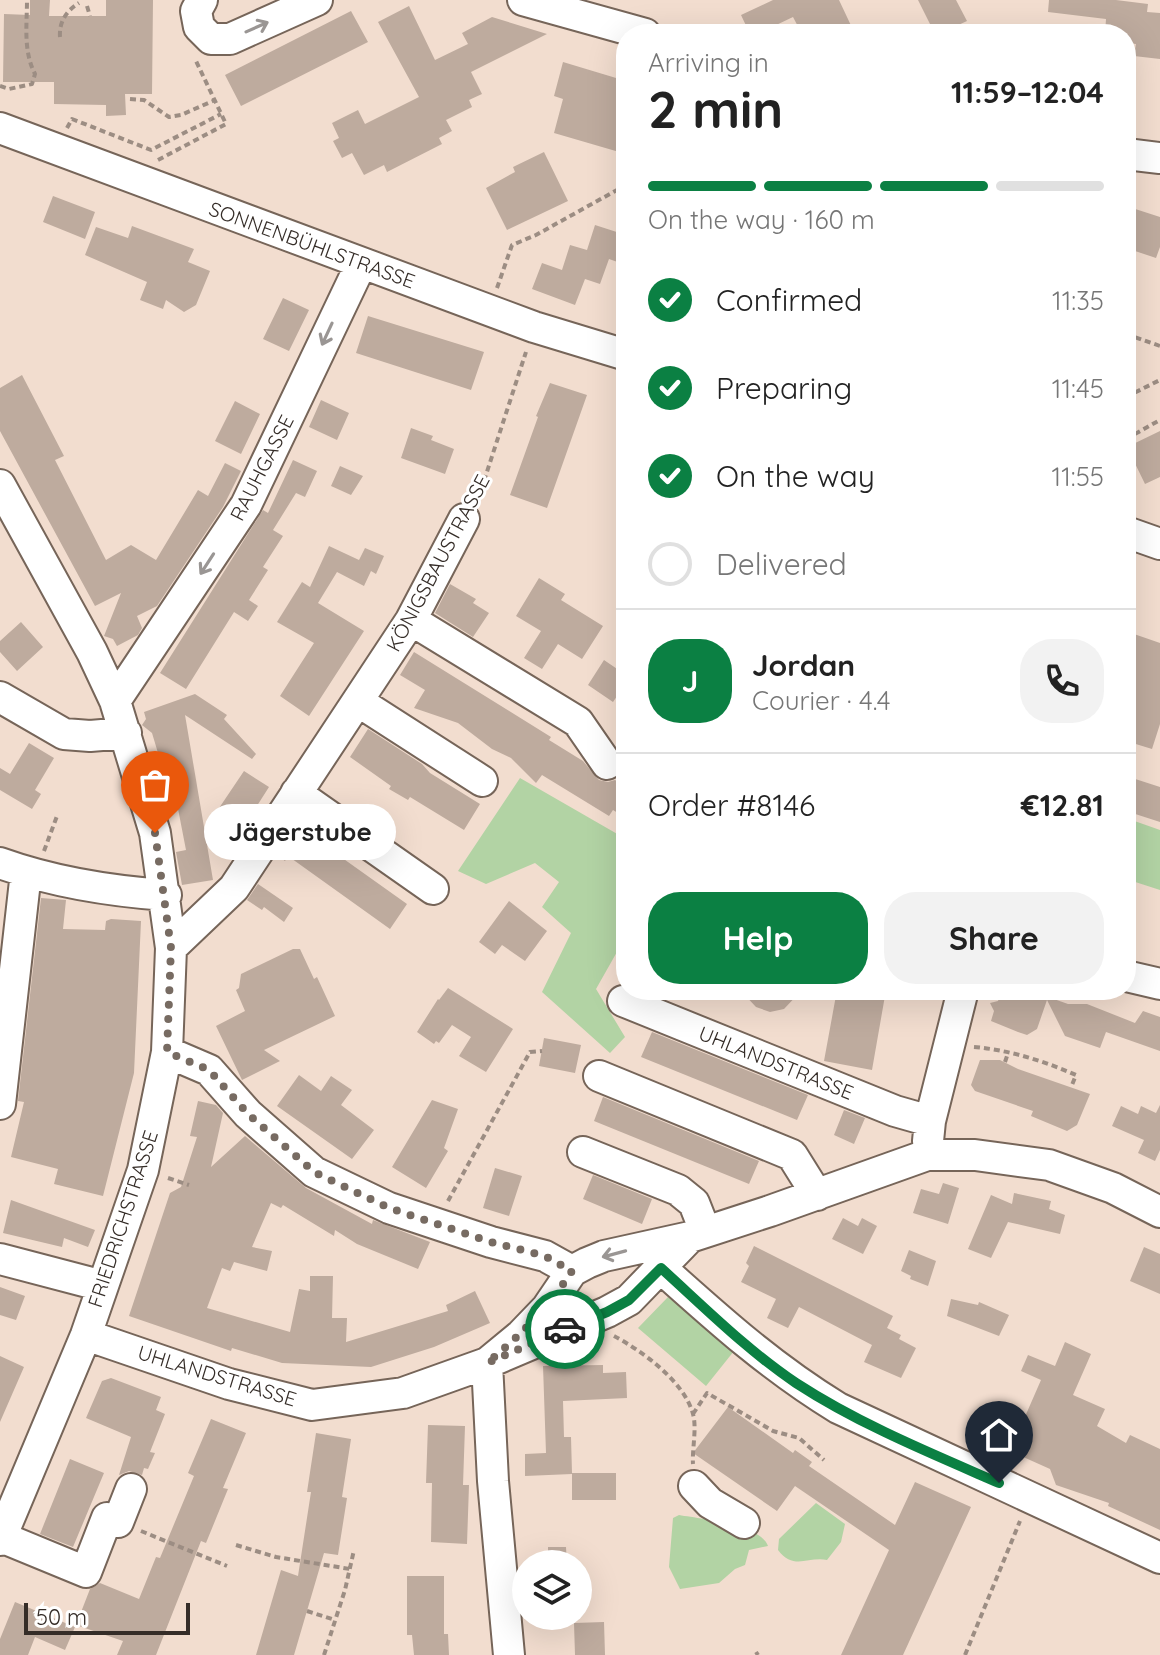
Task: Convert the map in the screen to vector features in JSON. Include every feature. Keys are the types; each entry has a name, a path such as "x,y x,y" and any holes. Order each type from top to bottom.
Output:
{"street":[{"path":"202,0 196,11 199,27 211,39 230,39 317,0"},
{"path":"523,0 616,26"},
{"name":"SONNENBÜHLSTRASSE","path":"0,128 534,327 616,352"},
{"path":"1136,155 1160,158"},
{"name":"RAUHGASSE","path":"115,701 246,505 361,264"},
{"name":"FRIEDRICHSTRASSE","path":"0,485 92,652 115,701 155,833 171,948 167,1052 143,1170 86,1335 3,1524"},
{"name":"KÖNIGSBAUSTRASSE","path":"171,948 234,888 411,620 464,519"},
{"path":"1136,536 1160,544"},
{"path":"411,620 578,722 607,764"},
{"path":"0,697 64,734 90,736 126,733"},
{"path":"359,702 482,781"},
{"path":"296,793 433,889"},
{"path":"0,1104 20,870 126,892 166,895"},
{"path":"1136,978 1160,984"},
{"path":"927,1155 930,1121 960,1000"},
{"name":"UHLANDSTRASSE","path":"623,1001 867,1100 930,1121"},
{"path":"167,1052 209,1070 248,1114 314,1172 389,1208 435,1225 545,1256 572,1271"},
{"path":"599,1076 792,1155 817,1195"},
{"path":"583,1152 678,1190 694,1203 698,1234"},
{"name":"UHLANDSTRASSE","path":"487,1363 547,1308 572,1271 604,1256 698,1234 927,1155 975,1155 1049,1165 1113,1188 1160,1212"},
{"name":"UHLANDSTRASSE","path":"86,1335 229,1384 312,1405 403,1393 487,1363 607,1312 629,1300 698,1234"},
{"path":"0,1259 103,1286"},
{"path":"661,1268 757,1354 838,1408 1160,1558"},
{"path":"487,1363 493,1481 509,1655"},
{"path":"694,1486 710,1503 744,1523"},
{"path":"3,1524 86,1572 107,1518 118,1522 131,1489"}],"path":[{"path":"0,86 9,89 32,84 35,74 27,50 27,0"},
{"path":"60,37 63,20 79,3"},
{"path":"87,6 90,16"},
{"path":"130,99 144,100 169,117 215,100"},
{"path":"67,130 72,119 151,150 221,114"},
{"path":"126,176 226,124"},
{"path":"490,309 512,245 616,191"},
{"name":"KÖNIGSBAUSTRASSE","path":"464,519 481,490 534,327"},
{"path":"1136,338 1160,346"},
{"path":"1136,392 1160,380"},
{"path":"1136,433 1160,420"},
{"path":"20,870 57,816"},
{"path":"948,1044 996,1049 1053,1065 1076,1075 1072,1085"},
{"path":"435,1225 530,1052 542,1051"},
{"path":"1005,1062 1008,1053"},
{"path":"584,1320 658,1363 693,1414 692,1450"},
{"path":"693,1414 707,1393 773,1431 799,1438 824,1460"},
{"path":"965,1655 1030,1496"},
{"path":"118,1522 227,1566"},
{"path":"236,1545 276,1557 350,1569"},
{"path":"324,1655 354,1550"},
{"path":"307,1611 335,1620"}],"green space":[{"path":"520,778 616,833 616,954 596,989 625,1037 610,1053 542,992 571,933 542,907 559,882 535,863 486,884 458,871"},
{"path":"1136,822 1160,830 1160,890 1136,882"},
{"path":"668,1297 734,1351 706,1386 638,1328"},
{"path":"816,1503 845,1524 841,1542 827,1560 790,1560 778,1550 779,1539"},
{"path":"679,1515 754,1532 768,1546 749,1550 745,1565 735,1569 719,1583 680,1589 669,1567 673,1518"}],"building":[{"path":"30,0 50,0 49,16 106,16 106,0 153,0 152,94 125,94 126,115 106,116 106,105 54,104 54,82 3,82 4,14 30,15"},
{"path":"773,0 839,0 850,24 797,24 793,17 778,24 745,24 741,15"},
{"path":"918,0 956,0 967,21 960,24 930,24"},
{"path":"1049,0 1116,0 1148,4 1147,12 1160,13 1160,59 1136,56 1136,24 1106,24 1106,19 1048,12"},
{"path":"409,6 435,60 468,44 462,33 492,17 547,34 471,72 482,94 469,100 472,107 446,120 452,131 439,138 442,144 387,172 384,165 364,175 352,153 342,158 333,141 339,138 332,123 358,110 365,124 419,97 378,22"},
{"path":"351,11 368,42 241,106 225,75"},
{"path":"563,62 616,78 616,151 554,133 563,99 554,96"},
{"path":"544,152 568,201 507,230 486,188 515,172 513,167"},
{"path":"53,196 95,212 85,239 43,222"},
{"path":"1136,209 1160,217 1160,247 1156,258 1136,251"},
{"path":"595,225 616,232 616,261 609,259 600,284 585,279 575,305 532,289 542,263 562,270 570,245 587,250"},
{"path":"132,226 194,249 188,262 210,271 196,305 184,312 166,300 163,309 140,300 147,282 85,255 96,227 128,238"},
{"path":"283,298 309,310 289,351 263,339"},
{"path":"368,316 484,352 471,390 356,353"},
{"path":"22,375 64,456 55,460 106,560 131,545 156,560 198,490 208,496 225,463 241,471 223,507 157,606 137,616 142,628 138,635 117,646 113,639 104,636 121,593 95,606 0,431 0,388"},
{"path":"550,383 587,395 547,508 510,495"},
{"path":"321,400 349,413 337,440 309,427"},
{"path":"235,401 260,414 241,454 215,441"},
{"path":"411,428 433,436 431,440 454,449 445,474 401,458"},
{"path":"1160,431 1160,477 1145,484 1136,466 1136,443"},
{"path":"293,460 317,471 305,497 296,493 273,530 283,536 263,567 268,570 249,600 258,606 248,621 234,612 186,689 160,673 263,510 268,513"},
{"path":"340,466 363,476 351,495 331,486"},
{"path":"329,546 359,560 365,548 384,556 376,574 371,571 364,586 337,572 318,603 364,631 309,716 280,696 314,643 277,622 302,582 310,587"},
{"path":"539,578 565,594 561,600 603,626 582,659 558,644 542,669 524,658 541,631 516,616"},
{"path":"450,584 476,599 473,603 489,613 473,637 435,613"},
{"path":"21,622 43,647 17,671 0,652 0,641"},
{"path":"1136,635 1160,643 1160,724 1152,749 1136,744"},
{"path":"414,652 551,737 549,740 583,761 599,780 616,781 616,812 613,810 609,816 542,775 536,783 511,758 492,749 458,723 414,708 425,690 400,675"},
{"path":"604,660 616,668 616,698 613,702 588,685"},
{"path":"195,694 227,715 224,719 256,754 252,759 185,715 213,880 182,885 176,852 186,850 173,783 164,784 152,733 142,725 146,719 144,712"},
{"path":"368,729 480,804 464,830 410,797 408,800 389,789 391,786 350,757"},
{"path":"29,743 54,758 35,790 41,794 32,809 0,790 0,768 10,774"},
{"path":"244,771 269,787 253,812 246,808 230,832 211,820"},
{"path":"1136,779 1160,787 1160,822 1136,814"},
{"path":"295,829 300,833 303,830 407,904 390,929 288,856 285,861 277,855"},
{"path":"258,884 293,908 284,922 264,907 262,910 247,900"},
{"path":"41,898 66,900 63,929 105,930 106,921 111,919 141,921 134,1073 103,1196 54,1184 58,1169 11,1157 24,1102 18,1101"},
{"path":"509,901 547,931 525,961 502,945 495,954 479,942"},
{"path":"293,949 300,949 335,1016 264,1050 280,1061 242,1080 216,1026 245,1011 236,990 241,974"},
{"path":"448,988 513,1029 486,1072 459,1056 471,1037 452,1025 439,1043 436,1041 434,1044 417,1032"},
{"path":"749,1000 793,1000 784,1009 770,1012 756,1007"},
{"path":"835,1000 884,1000 872,1070 824,1061"},
{"path":"1047,1000 1037,1029 1027,1035 991,1021 994,1011 990,1003"},
{"path":"1047,1000 1087,1004 1135,1023 1143,1011 1160,1017 1160,1051 1106,1032 1100,1048 1065,1036"},
{"path":"652,1032 808,1095 797,1120 641,1057"},
{"path":"544,1038 581,1045 575,1073 539,1066"},
{"path":"980,1060 1000,1060 1090,1094 1077,1125 1067,1131 1031,1116 1033,1111 975,1091 971,1085"},
{"path":"299,1075 321,1091 331,1076 352,1090 341,1105 374,1130 352,1159 277,1106"},
{"path":"603,1097 759,1161 749,1184 594,1121"},
{"path":"432,1100 458,1109 444,1148 448,1151 426,1188 392,1167"},
{"path":"198,1101 216,1105 223,1113 211,1167 245,1136 306,1188 372,1224 373,1220 430,1242 418,1269 357,1244 335,1230 334,1236 283,1205 281,1208 271,1203 252,1247 272,1251 267,1271 234,1262 230,1271 222,1268 207,1308 290,1332 299,1289 310,1291 310,1276 333,1276 332,1318 347,1318 346,1342 448,1311 446,1305 475,1291 490,1323 434,1347 371,1367 282,1363 232,1348 231,1351 129,1316 170,1193 181,1187 197,1137 190,1136"},
{"path":"1160,1105 1160,1150 1155,1161 1138,1153 1144,1140 1112,1126 1121,1106 1138,1114 1141,1106 1156,1113"},
{"path":"844,1110 865,1118 854,1144 834,1135"},
{"path":"495,1168 522,1176 509,1216 483,1208"},
{"path":"593,1175 652,1199 642,1224 583,1199"},
{"path":"943,1183 959,1188 948,1224 913,1213 921,1189 939,1194"},
{"path":"1014,1193 1051,1201 1049,1209 1065,1215 1060,1234 1008,1222 991,1258 968,1249 991,1195 1012,1204"},
{"path":"11,1200 95,1230 88,1247 64,1238 62,1247 3,1233"},
{"path":"843,1218 858,1226 862,1218 877,1226 863,1254 832,1239"},
{"path":"754,1246 893,1316 887,1328 916,1348 901,1378 864,1362 872,1345 799,1307 788,1328 767,1318 776,1299 741,1282"},
{"path":"1144,1247 1160,1254 1160,1294 1130,1281"},
{"path":"909,1250 936,1261 928,1286 910,1279 911,1276 901,1271"},
{"path":"0,1287 25,1296 16,1320 0,1315"},
{"path":"951,1299 978,1305 979,1302 1009,1315 999,1336 947,1316"},
{"path":"1065,1342 1091,1354 1073,1395 1105,1409 1097,1426 1126,1443 1130,1435 1160,1449 1160,1530 1108,1506 1109,1503 1056,1485 1050,1469 1010,1451 1041,1380 1021,1371 1028,1355 1055,1366"},
{"path":"0,1356 24,1367 0,1422"},
{"path":"603,1365 603,1373 626,1372 627,1398 563,1401 564,1437 571,1437 572,1473 616,1473 616,1500 572,1500 572,1474 525,1476 525,1454 546,1453 543,1366"},
{"path":"111,1378 161,1397 156,1410 165,1414 150,1452 155,1453 142,1475 129,1471 119,1475 131,1437 86,1418 102,1381"},
{"path":"728,1407 793,1453 795,1450 812,1462 809,1466 895,1525 915,1482 971,1507 903,1655 841,1655 889,1550 795,1486 777,1511 693,1453"},
{"path":"211,1419 246,1433 223,1488 228,1489 206,1543 201,1541 156,1655 117,1655 123,1641 76,1625 90,1589 100,1583 139,1599 156,1557 160,1558 194,1476 188,1473"},
{"path":"428,1425 465,1426 463,1485 469,1485 467,1544 431,1542 432,1483 426,1483"},
{"path":"316,1433 351,1439 342,1497 347,1498 338,1555 324,1553 294,1655 256,1655 281,1570 298,1576 311,1492 307,1492"},
{"path":"70,1459 104,1473 73,1547 40,1534"},
{"path":"548,1547 566,1547 566,1550 548,1550"},
{"path":"407,1576 444,1576 444,1634 448,1634 449,1655 414,1655 412,1635 407,1635"},
{"path":"15,1602 75,1627 65,1650 35,1637 28,1655 0,1655 0,1639"},
{"path":"592,1622 604,1622 605,1655 575,1655 574,1630 592,1630"}],"way so far":[{"path":"155,833 171,948 167,1052 209,1070 248,1114 314,1172 389,1208 435,1225 545,1256 572,1271 547,1308 487,1363 565,1329"}],"place":[{"name":"Jägerstube","path":"155,833"}],"route":[{"path":"565,1329 629,1300 661,1268 757,1354 794,1381 838,1408 910,1444 999,1483"}]}
